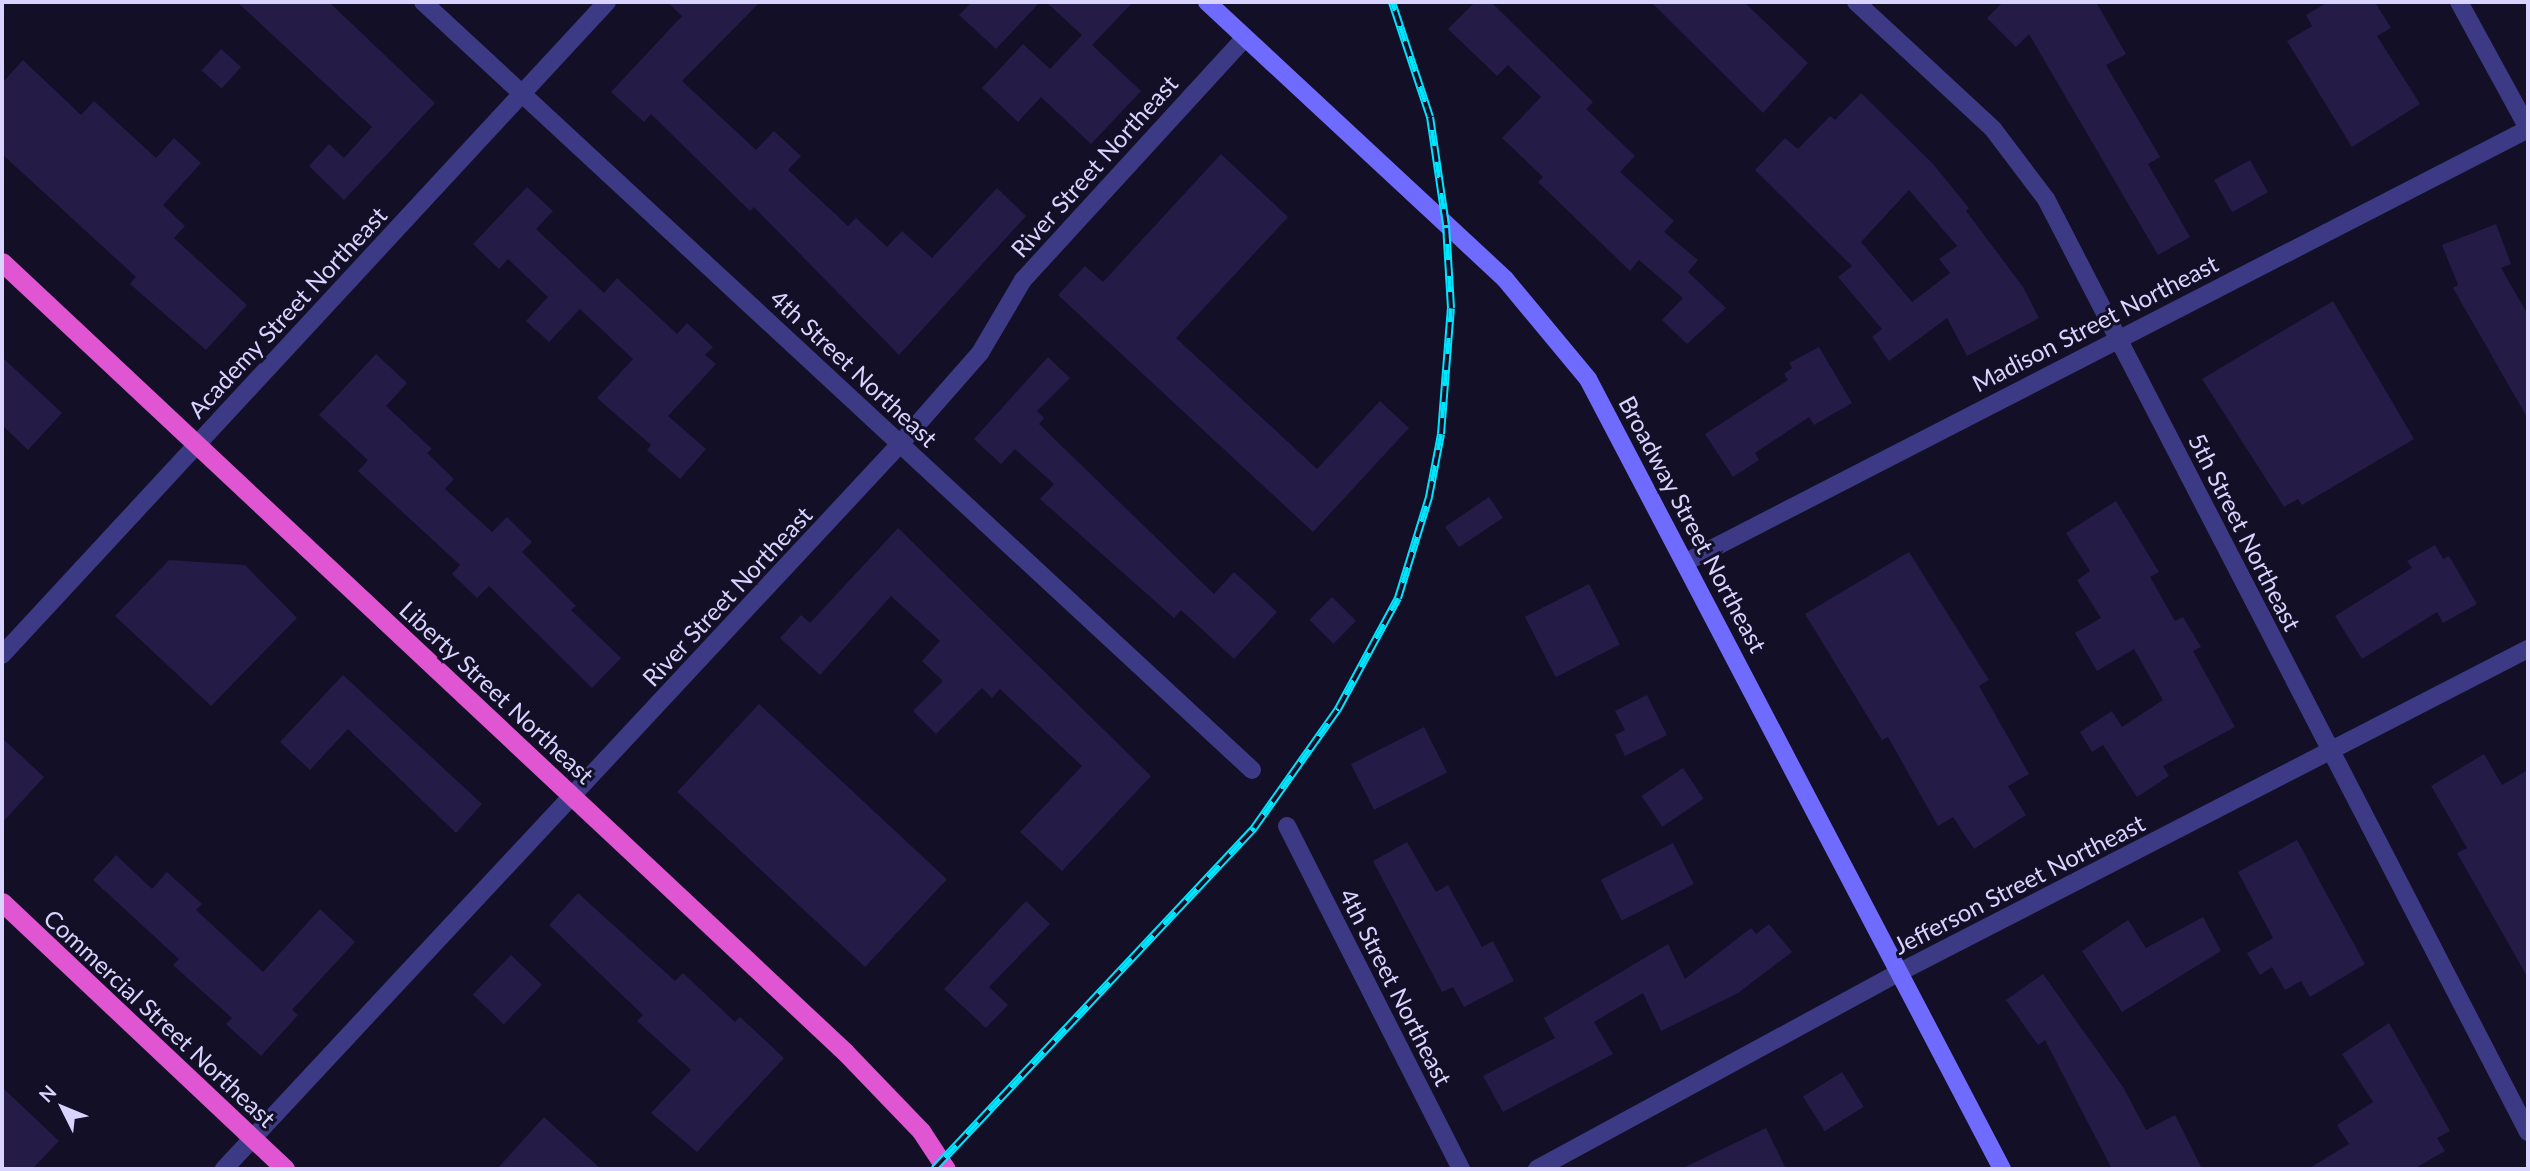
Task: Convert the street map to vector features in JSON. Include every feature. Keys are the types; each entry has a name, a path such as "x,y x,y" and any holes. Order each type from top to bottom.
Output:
{"highway":[{"name":"Liberty Street Northeast","path":"2,262 855,1062 921,1131 946,1169"},
{"name":"Commercial Street Northeast","path":"2,902 285,1169"}],"main road":[{"name":"Broadway Street Northeast","path":"1207,2 1505,279 1552,331 1614,422 2002,1169"}],"street":[{"name":"4th Street Northeast","path":"423,2 1252,770"},
{"name":"Academy Street Northeast","path":"2,654 198,446 607,2"},
{"name":"5th Street Northeast","path":"1856,2 2016,155 2046,199 2528,1132"},
{"path":"2459,2 2528,129"},
{"name":"River Street Northeast","path":"224,1169 574,798 901,444 980,353 1023,280 1245,37"},
{"name":"Madison Street Northeast","path":"1686,562 2116,337 2323,238 2528,129"},
{"name":"Jefferson Street Northeast","path":"1537,1169 1900,972 2528,649"},
{"name":"4th Street Northeast","path":"1287,826 1461,1169"}],"building":[{"path":"237,2 329,2 435,103 344,200 309,166 329,144 344,158 372,127"},
{"path":"667,2 760,2 682,81 756,150 774,131 801,156 788,170 848,226 856,218 887,247 902,231 932,258 997,188 1026,216 899,355 754,207 750,211 651,114 644,122 611,92 682,16"},
{"path":"972,2 1040,2 996,49 959,15"},
{"path":"1046,2 1133,2 1092,45 1141,91 1091,144 1041,97 1018,122 982,88 1023,44 1050,69 1082,35"},
{"path":"1475,2 1491,2 1593,102 1586,109 1635,156 1620,172 1674,221 1664,232 1698,260 1688,272 1726,308 1687,344 1662,320 1683,298 1639,260 1630,271 1538,182 1543,177 1502,138 1541,97 1508,65 1497,76 1448,29"},
{"path":"1651,2 1744,2 1808,63 1763,113"},
{"path":"2003,2 2096,2 2126,54 2106,65 2160,157 2148,164 2190,237 2158,255 2029,34 2016,47 1987,18"},
{"path":"2328,2 2375,2 2391,28 2377,36 2420,104 2352,147 2287,41 2312,26 2306,15"},
{"path":"221,49 241,67 222,89 202,71"},
{"path":"23,60 81,115 94,101 156,158 174,138 201,163 163,205 185,226 174,238 247,305 206,350 130,284 136,277 2,154 2,83"},
{"path":"1861,93 1933,164 1969,208 1966,211 2023,287 2039,318 1967,356 1947,318 1889,361 1872,337 1882,329 1838,277 1852,266 1755,170 1785,138 1798,149 1830,116 1835,120","holes":["1909,190 1957,246 1939,259 1950,273 1912,302 1861,242"]},
{"path":"1221,154 1288,217 1176,338 1317,469 1380,401 1409,428 1313,532 1058,295 1085,266 1103,282"},
{"path":"2250,160 2268,192 2232,212 2214,180"},
{"path":"527,187 553,211 536,229 604,293 617,278 677,334 687,323 713,347 705,355 716,364 668,416 706,449 680,479 647,450 651,445 597,398 633,359 580,309 549,342 526,321 548,297 508,259 499,269 473,244"},
{"path":"2496,224 2511,264 2501,268 2528,315 2528,419 2453,288 2458,285 2442,245"},
{"path":"2333,301 2414,439 2302,505 2298,499 2284,507 2202,379"},
{"path":"1819,347 1852,403 1814,425 1809,417 1755,453 1759,460 1733,477 1705,434 1788,380 1784,374 1792,368 1789,363"},
{"path":"376,354 407,383 386,406 432,449 427,453 454,479 445,489 492,532 507,517 532,542 522,552 576,606 571,610 621,658 592,688 489,586 477,598 452,574 460,565 358,471 368,460 319,415"},
{"path":"2,357 62,413 28,450 2,425"},
{"path":"1048,357 1070,378 1037,411 1044,418 1039,424 1214,594 1234,572 1277,612 1234,659 1181,610 1174,618 1040,499 1054,484 1015,449 1001,464 974,439"},
{"path":"1489,497 1503,518 1459,547 1445,527"},
{"path":"2116,501 2159,572 2150,577 2175,621 2183,617 2201,647 2193,651 2235,727 2163,766 2169,776 2137,797 2103,745 2092,752 2080,732 2112,711 2122,727 2163,700 2134,649 2097,671 2075,633 2101,618 2077,580 2090,571 2066,533"},
{"path":"898,528 1151,776 1062,871 1020,832 1082,766 1000,689 992,698 982,688 936,734 913,711 943,681 922,661 940,641 891,596 820,675 780,638 801,615 810,623"},
{"path":"2435,545 2443,559 2449,556 2477,604 2443,623 2437,612 2362,659 2335,616 2412,568 2407,561"},
{"path":"1909,552 1989,680 1979,686 2029,774 2008,786 2026,815 1974,849 1953,817 1938,826 1888,737 1882,740 1805,614"},
{"path":"169,560 245,565 297,618 211,706 115,616"},
{"path":"1589,584 1620,645 1556,677 1525,617"},
{"path":"1332,597 1356,621 1333,644 1309,620"},
{"path":"343,675 482,804 456,833 348,729 310,770 280,742"},
{"path":"1647,695 1667,735 1625,756 1615,735 1625,730 1615,711"},
{"path":"759,704 947,879 865,967 677,792"},
{"path":"1424,727 1447,772 1374,810 1351,764"},
{"path":"2,738 44,777 2,823"},
{"path":"2484,754 2502,785 2528,770 2528,978 2457,853 2467,848 2431,786"},
{"path":"1683,768 1704,799 1662,827 1642,796"},
{"path":"2297,840 2365,964 2310,997 2301,981 2285,990 2272,967 2260,975 2247,953 2273,938 2238,872"},
{"path":"1407,842 1436,892 1448,885 1482,947 1493,941 1514,981 1464,1007 1453,987 1442,992 1373,861"},
{"path":"1673,843 1694,884 1622,921 1601,880"},
{"path":"116,855 152,889 167,872 202,904 196,910 263,972 320,909 355,942 292,1010 298,1015 261,1056 226,1024 232,1018 173,965 179,959 93,880"},
{"path":"578,893 675,981 683,973 735,1022 740,1017 784,1058 697,1152 651,1113 691,1070 637,1021 643,1015 549,925"},
{"path":"1026,901 1050,924 989,987 1008,1005 986,1028 944,989"},
{"path":"2203,917 2221,951 2122,1012 2082,951 2128,920 2146,948"},
{"path":"1769,924 1792,952 1738,993 1661,1031 1643,993 1594,1022 1613,1054 1503,1112 1483,1076 1555,1038 1544,1018 1668,944 1685,979 1751,928 1756,934"},
{"path":"511,955 542,985 504,1024 473,995"},
{"path":"2043,974 2123,1087 2146,1130 2175,1115 2202,1169 2112,1169 2045,1040 2038,1045 2006,1000"},
{"path":"2389,1023 2450,1131 2437,1138 2445,1151 2414,1169 2308,1169 2349,1144 2337,1125 2373,1102 2342,1054"},
{"path":"1842,1072 1864,1107 1825,1131 1803,1096"},
{"path":"2,1087 59,1141 32,1169 2,1169"},
{"path":"544,1117 601,1169 497,1169"},
{"path":"1766,1128 1786,1169 1681,1169"}],"railway":[{"path":"934,1169 1254,828 1338,709 1398,598 1429,497 1441,434 1451,308 1446,225 1430,117 1392,2"}]}
